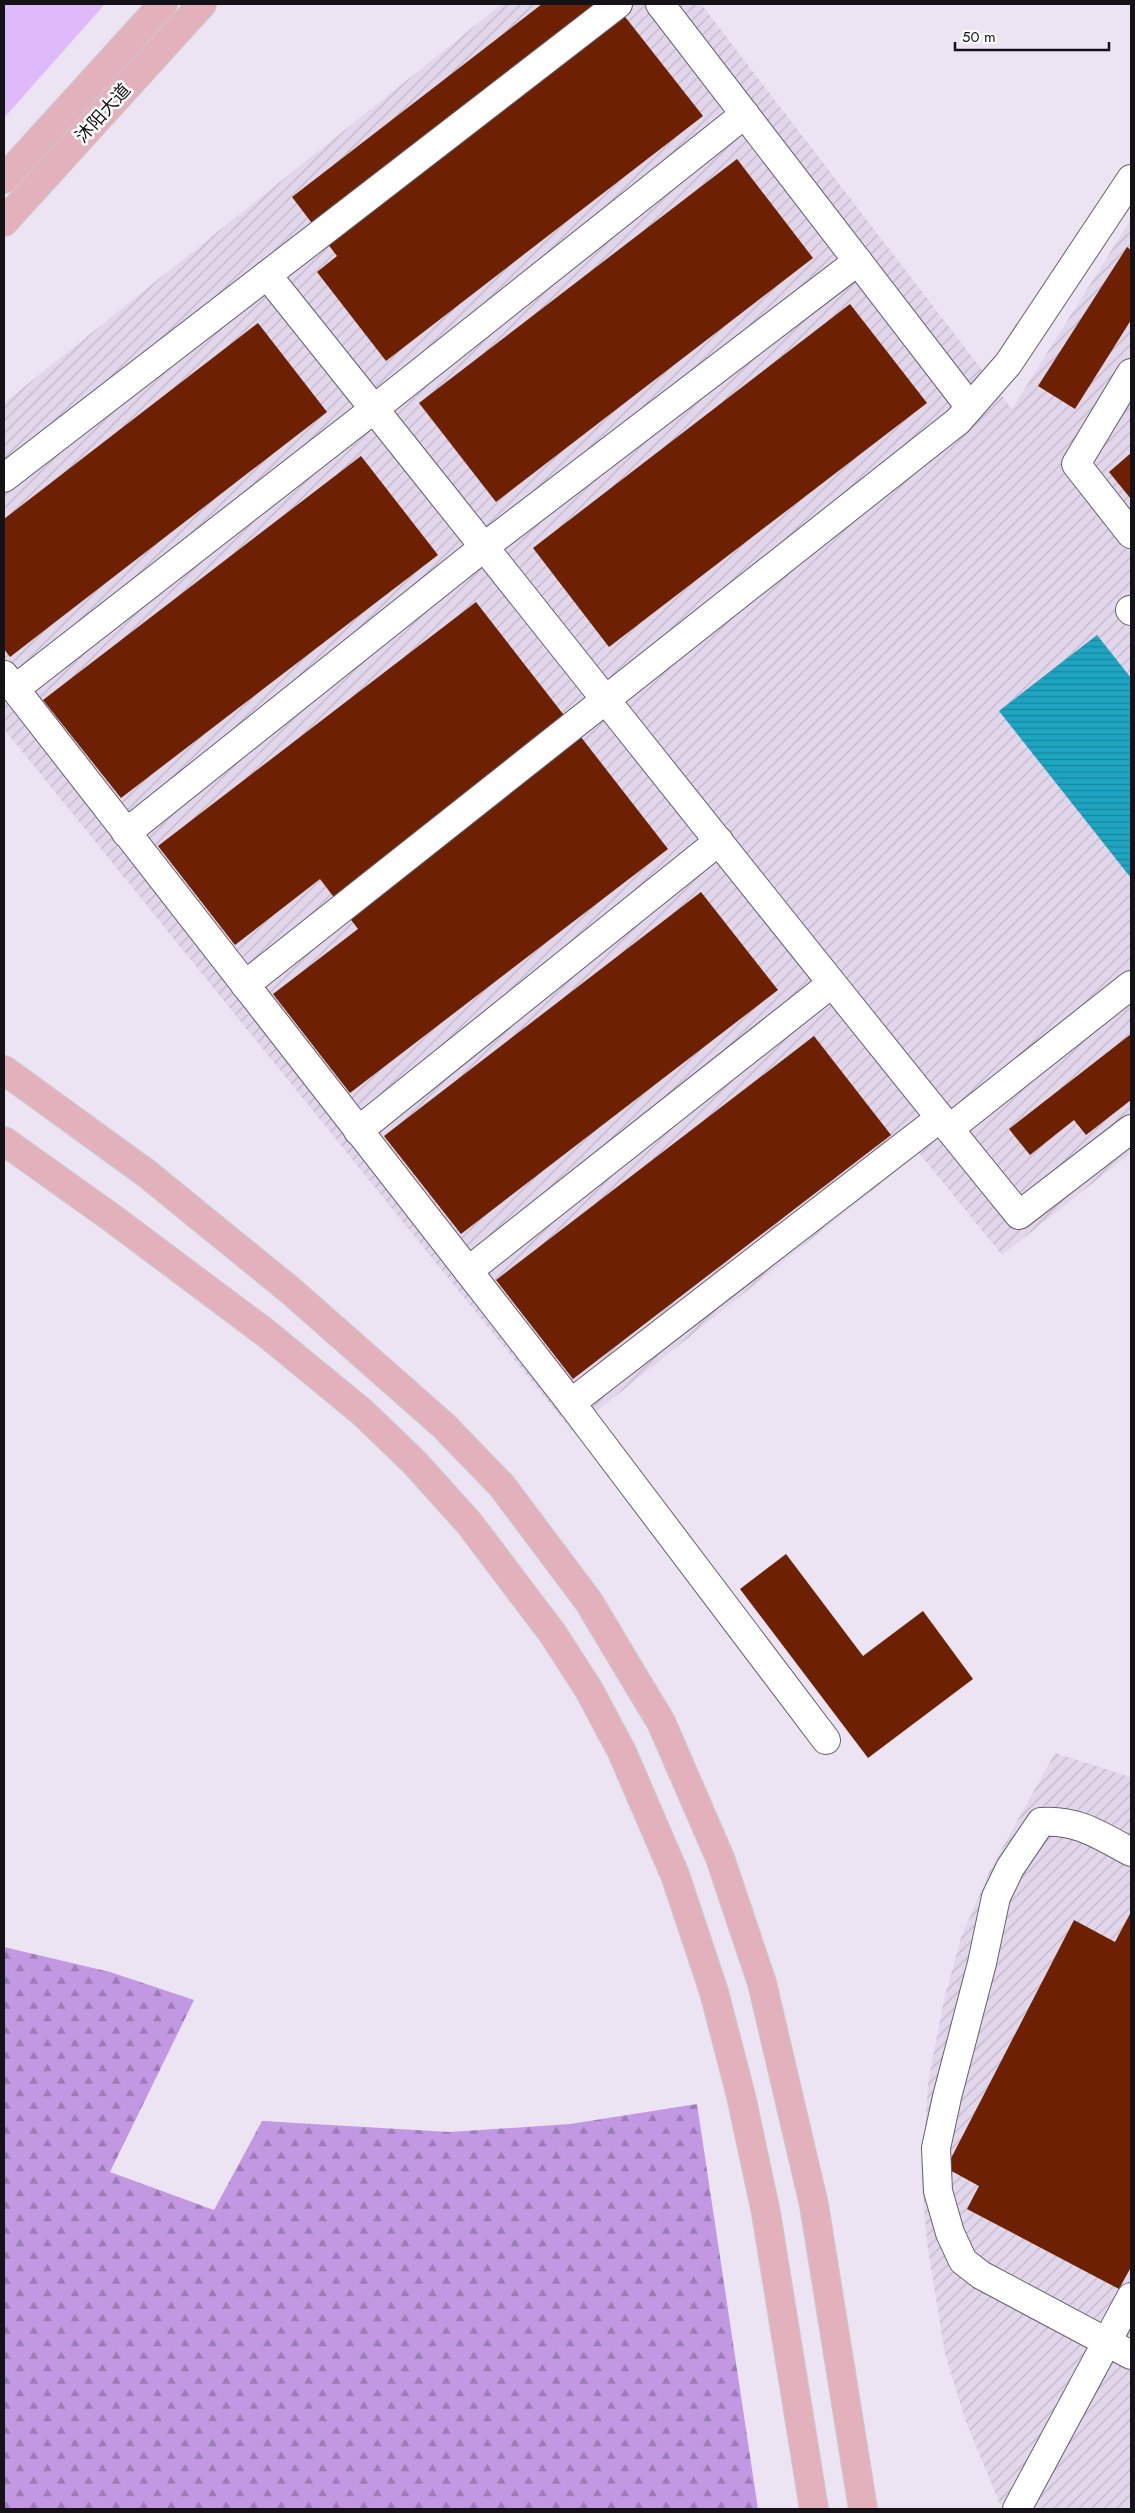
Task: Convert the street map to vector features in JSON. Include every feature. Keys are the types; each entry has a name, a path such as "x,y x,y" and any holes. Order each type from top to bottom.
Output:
{"main road":[{"name":"沐阳大道","path":"4,179 163,4"},
{"name":"沐阳大道","path":"4,222 202,4"},
{"path":"4,1070 146,1173 291,1291 444,1426 502,1486 589,1602 634,1676 661,1722 720,1858 762,1983 814,2205 863,2509"},
{"path":"4,1141 112,1218 267,1334 362,1412 414,1462 469,1523 553,1634 589,1690 622,1752 675,1875 714,1992 741,2096 766,2212 814,2509"}],"street":[{"path":"4,478 618,4"},
{"path":"660,4 970,407"},
{"path":"745,114 374,409 9,682 571,1403 826,1740"},
{"path":"245,985 958,421 1008,364 1131,180"},
{"path":"126,833 484,547 858,261"},
{"path":"267,275 831,984 1019,1215 1131,1129"},
{"path":"1131,373 1076,464 1131,534"},
{"path":"358,1131 719,841"},
{"path":"468,1271 831,984"},
{"path":"571,1403 1131,985"},
{"path":"1131,1852 1075,1823 1057,1820 1041,1822 1010,1868 996,1897 982,1963 958,2052 936,2148 938,2192 950,2233 963,2261 981,2275 1131,2355"},
{"path":"1016,2509 1131,2297"}],"shaded area":[{"path":"4,4 105,4 4,118"},
{"path":"502,4 701,4 1012,409 1131,219 1131,1153 1002,1255 919,1153 572,1431 4,729 4,403"},
{"path":"1055,1753 1131,1777 1131,2509 1002,2509 966,2422 945,2354 927,2243 922,2183 928,2082 944,2000 961,1938 989,1872"}],"green space":[{"path":"4,1947 110,1972 194,2000 110,2172 214,2210 262,2121 450,2132 570,2124 697,2104 758,2509 4,2509"}],"water":[{"path":"1097,635 1131,678 1131,878 999,711"}],"building":[{"path":"542,4 615,4 703,116 386,361 317,272 337,256 292,197"},
{"path":"737,159 813,258 496,502 419,403"},
{"path":"1127,247 1131,250 1131,320 1075,409 1038,386"},
{"path":"850,304 927,403 609,647 533,548"},
{"path":"258,323 327,412 10,657 4,649 4,519"},
{"path":"1131,453 1131,499 1109,472"},
{"path":"361,456 438,555 121,798 43,700"},
{"path":"476,602 668,849 350,1093 273,994 358,929 320,879 235,945 158,846"},
{"path":"701,892 778,990 461,1234 384,1136"},
{"path":"1131,1034 1131,1100 1086,1135 1074,1120 1030,1155 1009,1129"},
{"path":"814,1036 891,1135 573,1379 496,1280"},
{"path":"786,1554 863,1656 923,1611 973,1679 868,1758 740,1589"},
{"path":"1131,1912 1131,2267 1119,2289 967,2209 979,2186 946,2168 1074,1920 1115,1942"}]}
